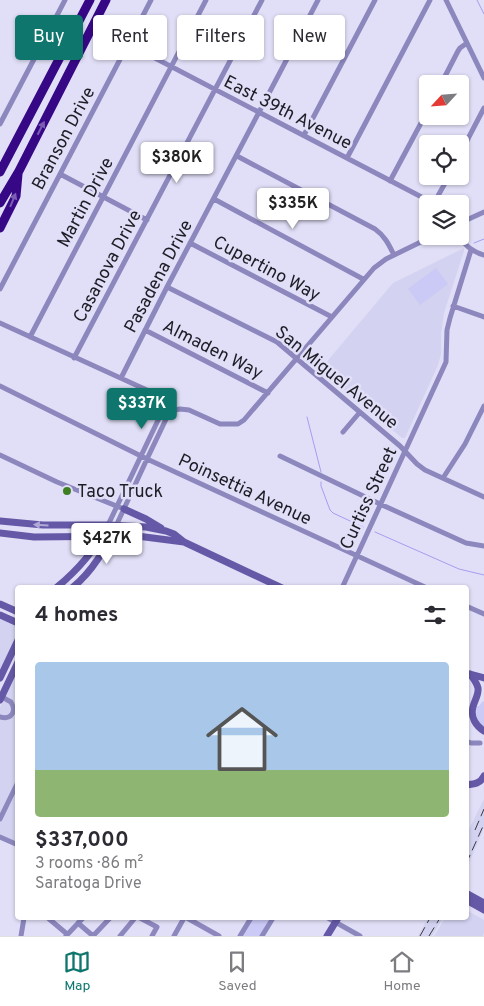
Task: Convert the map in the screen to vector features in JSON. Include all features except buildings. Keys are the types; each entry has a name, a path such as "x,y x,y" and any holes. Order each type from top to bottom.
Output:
{"highway":[{"path":"0,172 90,0"},
{"path":"0,203 19,171 106,0"},
{"path":"0,228 16,196 19,171"}],"main road":[{"path":"120,507 174,534 184,542 276,585"},
{"path":"0,521 43,525 108,525 166,531"},
{"path":"60,585 76,571 90,554 108,525"},
{"path":"75,585 93,566 116,526"},
{"path":"0,533 34,538 111,536 146,537 184,542"},
{"path":"79,537 85,540 91,550 90,554"},
{"path":"0,604 15,611"},
{"path":"0,615 15,622"},
{"path":"0,678 15,646"},
{"path":"0,698 15,668"},
{"path":"469,673 484,674"},
{"path":"469,673 484,678"},
{"path":"469,674 484,684"},
{"path":"469,674 478,688 472,712 474,720 484,731"},
{"path":"474,703 484,697"},
{"path":"469,784 477,783 484,776"},
{"path":"469,895 484,903"},
{"path":"469,902 484,910"},
{"path":"327,936 337,920"}],"street":[{"path":"0,124 65,0"},
{"name":"Branson Drive","path":"143,15 151,0"},
{"name":"Martin Drive","path":"30,337 206,0"},
{"name":"Casanova Drive","path":"74,358 262,0"},
{"name":"Pasadena Drive","path":"121,378 318,0"},
{"path":"304,135 375,0"},
{"path":"347,158 430,0"},
{"path":"446,0 484,78"},
{"path":"446,75 460,48 467,43"},
{"name":"Branson Drive","path":"0,289 120,60"},
{"name":"East 39th Avenue","path":"158,60 419,196"},
{"path":"469,137 484,108"},
{"path":"390,181 420,125"},
{"path":"237,156 380,232 394,255"},
{"path":"60,174 147,220"},
{"path":"214,200 364,279"},
{"path":"469,219 484,212"},
{"name":"Cupertino Way","path":"190,243 332,317"},
{"path":"161,414 165,416 180,409 189,410 220,424 238,424 244,420 297,360 374,268 394,255 419,243"},
{"path":"466,245 471,250 484,255"},
{"name":"Curtiss Street","path":"343,585 446,362 447,330 471,250"},
{"name":"San Miguel Avenue","path":"167,287 277,342 400,446 425,470 484,497"},
{"path":"453,306 484,317"},
{"path":"0,323 149,391 157,398 163,408 167,407 169,413 147,459 108,525"},
{"name":"Almaden Way","path":"145,330 268,393"},
{"name":"Poinsettia Avenue","path":"0,386 147,459 420,585"},
{"path":"443,478 465,444 484,406"},
{"path":"116,526 120,507 163,408"},
{"path":"343,432 360,412"},
{"path":"0,455 58,482 120,507"},
{"path":"280,456 380,504 466,542 484,546"},
{"path":"469,607 484,614"},
{"path":"0,698 9,700 13,705 15,714 6,718 0,718"},
{"path":"469,742 480,743"},
{"path":"0,819 15,789"},
{"path":"0,837 15,844"},
{"path":"22,936 24,920"},
{"path":"50,920 67,935 81,920"},
{"path":"78,923 93,936 108,920"},
{"path":"120,936 133,920"},
{"path":"144,920 158,927 152,936"},
{"path":"174,936 185,920"},
{"path":"190,920 219,936"},
{"path":"240,936 249,920"},
{"path":"262,936 271,920"},
{"path":"337,920 360,936"}],"shaded area":[{"path":"464,248 444,313 441,354 438,365 405,438 402,438 319,371 393,283"},
{"path":"436,268 448,284 420,305 408,289"},
{"path":"0,619 15,625 15,640 0,673"},
{"path":"15,674 15,845 0,839 0,707"},
{"path":"483,701 484,727 479,723 476,715 477,706"},
{"path":"484,799 484,828 469,863 469,829"},
{"path":"469,912 484,920 483,936 434,936 444,920 469,920"},
{"path":"252,920 269,920 260,936 242,936"},
{"path":"427,920 442,920 432,936 418,936"}],"waterway":[{"path":"477,0 484,14"},
{"path":"474,243 484,239"},
{"path":"307,417 321,472"},
{"path":"321,482 330,510 363,527"},
{"path":"375,532 459,569 484,575"}],"railway":[{"path":"475,830 484,809"},
{"path":"469,857 484,824"},
{"path":"420,936 429,920"},
{"path":"429,936 439,920"}],"place":[{"name":"Taco Truck","path":"67,491"}]}
